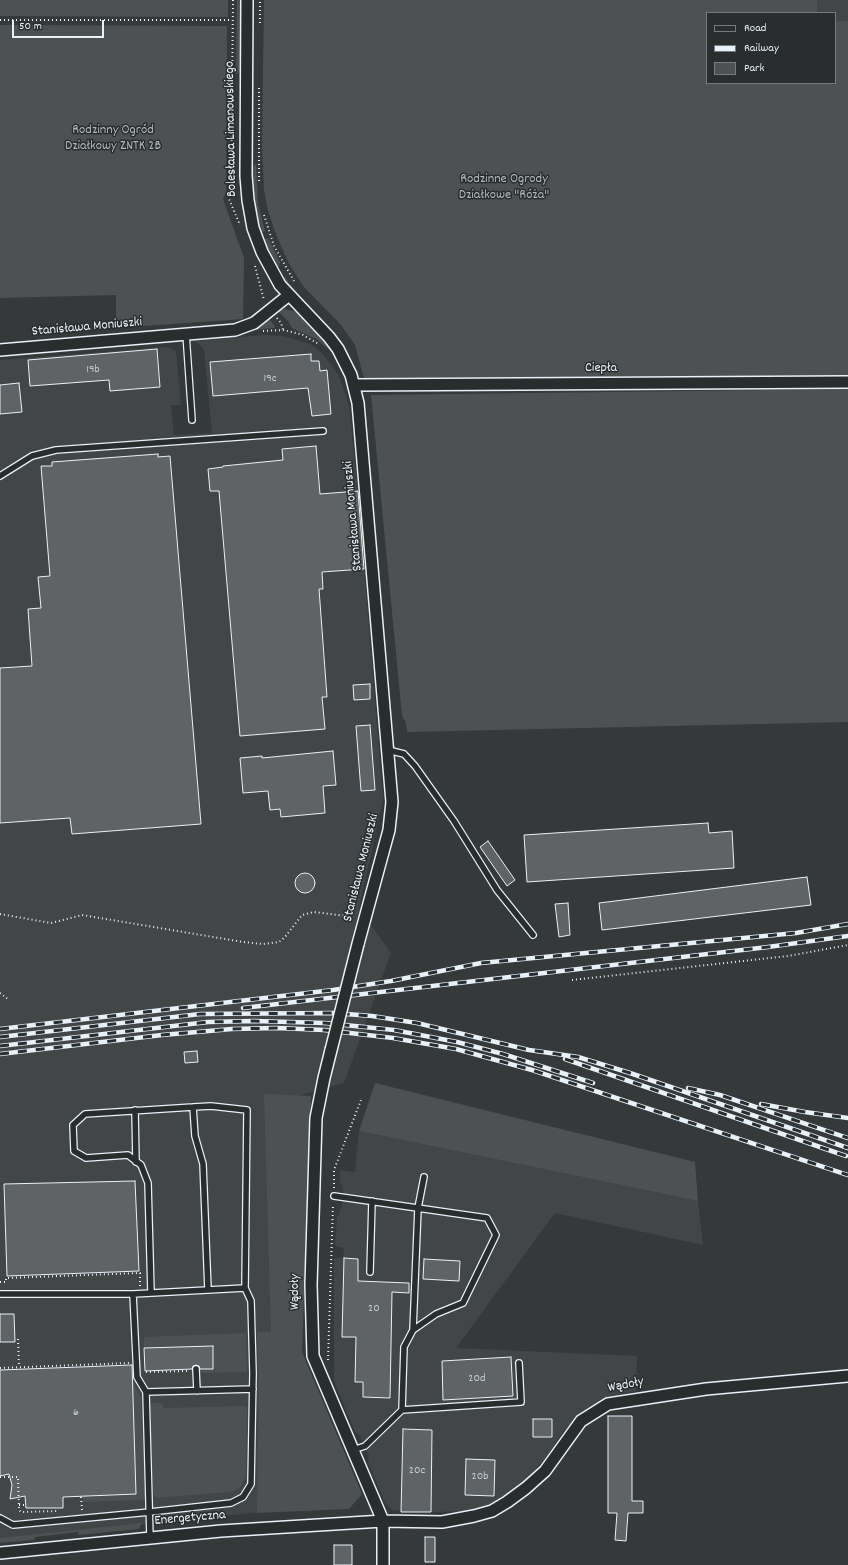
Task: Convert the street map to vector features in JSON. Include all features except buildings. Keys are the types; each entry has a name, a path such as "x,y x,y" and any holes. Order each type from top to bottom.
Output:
{"street":[{"name":"Bolesława Limanowskiego","path":"247,0 246,176 248,200 253,228 262,252 280,285 289,295"},
{"name":"Stanisława Moniuszki","path":"0,350 242,328 263,317 289,295 333,343 343,359 354,386 358,403 362,439 392,802 389,830 364,919 331,1050"},
{"name":"Ciepła","path":"354,386 848,382"},
{"name":"Wądoły","path":"331,1050 316,1118 311,1285 313,1356 383,1521 383,1565"},
{"name":"Wądoły","path":"383,1521 442,1522 492,1511 508,1502 545,1471 581,1421 608,1404 706,1389 848,1376"},
{"name":"Energetyczna","path":"0,1553 221,1531 383,1521"}],"lane":[{"path":"186,334 192,420"},
{"path":"0,476 32,456 56,450 323,431"},
{"path":"388,750 404,754 415,766 454,821 497,890 533,934"},
{"path":"0,1518 13,1525 150,1512 231,1502 243,1497 251,1484 253,1389 251,1301 245,1288 247,1110 211,1106 85,1114 73,1125 74,1151 86,1158 128,1155 141,1165 148,1183 151,1293"},
{"path":"193,1107 195,1136 203,1164 208,1290"},
{"path":"135,1110 136,1162"},
{"path":"402,1410 404,1347 413,1330 418,1208 424,1178"},
{"path":"334,1196 487,1218 496,1235 463,1303 436,1314 413,1330"},
{"path":"370,1272 372,1201"},
{"path":"0,1294 140,1294 245,1288"},
{"path":"133,1294 137,1377 146,1392 150,1538"},
{"path":"353,1450 364,1446 402,1410 521,1402 519,1364"},
{"path":"193,1369 197,1391"},
{"path":"146,1392 253,1389"}],"path":[{"path":"260,0 260,30"},
{"path":"0,20 232,20"},
{"path":"259,83 259,187"},
{"path":"263,212 274,246 286,268"},
{"path":"275,315 281,323 283,330"},
{"path":"242,328 251,332 283,330 303,335 320,345"},
{"path":"0,914 51,923 82,915 235,941 263,944 279,942 285,937 302,915 314,912 364,919"},
{"path":"572,980 780,957 848,945"},
{"path":"0,993 9,1000"},
{"path":"328,1366 334,1170 361,1100"},
{"path":"0,1282 6,1282 6,1278 140,1273 140,1294"},
{"path":"18,1339 19,1367"},
{"path":"0,1368 143,1362 144,1372 190,1371 193,1369"},
{"path":"0,1477 18,1477 19,1510 21,1512 59,1511"},
{"path":"81,1497 82,1510"},
{"path":"19,1505 26,1505"}],"shaded area":[{"path":"817,0 848,0 848,21 836,21 836,12 817,12"},
{"path":"265,335 282,336 310,344 322,353 338,374 349,404 358,491 383,799 359,908 391,953 344,1083 301,1095 261,1512 0,1540 0,360 167,347 176,351 181,405 171,405 174,435 212,433 204,349 195,341"},
{"path":"359,1131 698,1201 703,1245 555,1213 456,1348 637,1356 636,1391 614,1396 599,1402 577,1418 564,1430 544,1460 526,1480 509,1494 488,1507 474,1511 431,1512 392,1510 385,1503 368,1462 369,1457 360,1436 355,1432 334,1381 334,1258 343,1258 344,1248 335,1246 337,1218 342,1206 343,1187 340,1182 340,1170 355,1172"}],"green space":[{"path":"0,0 228,0 228,17 0,16"},
{"path":"237,0 241,0 240,71 236,75"},
{"name":"Rodzinne Ogrody Działkowe \"Róża\"","path":"264,0 817,0 817,12 706,12 706,84 836,84 836,21 848,21 848,376 364,378 355,345 341,325 303,286 288,262 268,211 264,190 262,146"},
{"name":"Rodzinny Ogród Działkowy ZNTK 2B","path":"0,25 227,26 226,193 223,199 244,258 243,319 116,328 116,295 0,298"},
{"path":"256,163 258,204 265,231 263,232 260,231 258,225 252,194 252,169"},
{"path":"268,238 280,262 277,268 264,242 265,239"},
{"path":"285,277 299,296 336,334 334,334 299,298 283,278"},
{"path":"285,309 296,312 300,315 325,341 333,353 316,339 292,328 288,321 278,311"},
{"path":"269,319 275,326 274,328 253,330"},
{"path":"848,389 848,722 407,732 406,723 402,715 371,395"},
{"path":"375,1083 695,1162 698,1201 359,1131"},
{"path":"264,1094 311,1096 302,1352 362,1494 349,1509 257,1513 259,1374 257,1332 271,1332"},
{"path":"246,1333 247,1372 199,1372 199,1369 213,1368 213,1346 144,1348 144,1337"},
{"path":"132,1365 134,1384 141,1397 145,1499 83,1502 83,1497 136,1494"},
{"path":"152,1403 161,1403 163,1404 163,1408 247,1407 246,1476 241,1486 234,1491 229,1492 156,1498 153,1493 150,1405"},
{"path":"142,1523 139,1529 79,1535 78,1532 35,1537 34,1540 0,1543 0,1538"}],"railway":[{"path":"0,1029 333,990 391,981 481,963 796,933 848,924"},
{"path":"243,1008 768,947 848,936"},
{"path":"0,1037 200,1014 333,1013 372,1016 417,1023 529,1050 578,1057 630,1073 848,1148"},
{"path":"0,1046 208,1022 254,1021 325,1023 394,1030 457,1042 503,1054 593,1083"},
{"path":"0,1054 162,1035 232,1029 277,1028 324,1030 393,1038 456,1049 532,1070 848,1175"},
{"path":"565,1059 846,1156"},
{"path":"688,1088 720,1095 848,1138"},
{"path":"761,1104 848,1118"}]}
